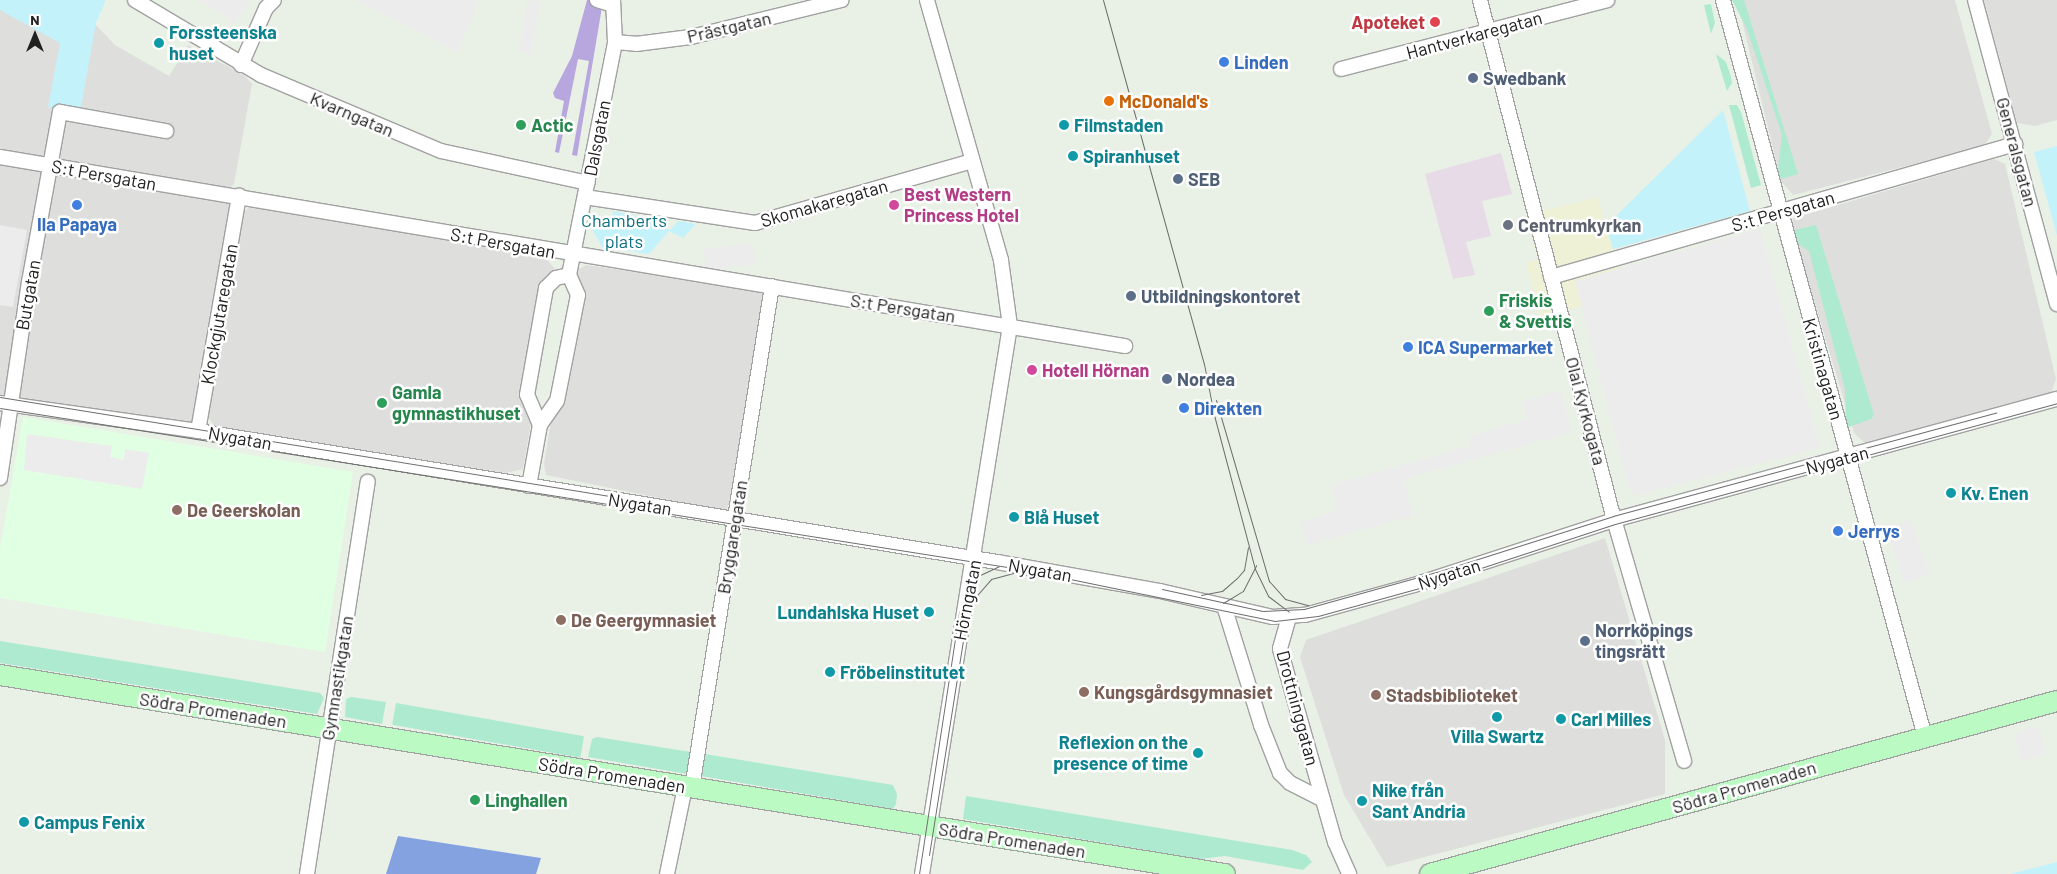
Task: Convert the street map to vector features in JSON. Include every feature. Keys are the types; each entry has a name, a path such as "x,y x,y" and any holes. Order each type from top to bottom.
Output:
{"main road":[{"name":"Södra Promenaden","path":"0,675 1225,874"},
{"name":"Södra Promenaden","path":"1430,874 2057,701"}],"street":[{"name":"Kvarngatan","path":"135,0 241,65 441,151 586,190"},
{"path":"241,65 266,8 274,0"},
{"name":"Prästgatan","path":"615,42 636,44 691,37 842,0"},
{"name":"Hörngatan","path":"922,874 975,559 1010,326 1001,260 927,0"},
{"name":"Olai Kyrkogata","path":"1480,0 1614,520 1684,761"},
{"name":"Hantverkaregatan","path":"1341,69 1607,0"},
{"name":"Kristinagatan","path":"1723,0 1925,737"},
{"name":"Generalsgatan","path":"1975,0 2057,304"},
{"name":"Dalsgatan","path":"529,486 540,425 557,401 578,295 569,275 615,42 606,2"},
{"name":"Butgatan","path":"0,478 5,404 60,112 166,132"},
{"name":"S:t Persgatan","path":"1551,277 2015,144"},
{"name":"S:t Persgatan","path":"0,157 239,196 572,255 772,286 1125,346"},
{"name":"Skomakaregatan","path":"586,190 755,223 972,161"},
{"name":"Klockgjutaregatan","path":"198,431 239,196"},
{"path":"540,425 527,394 546,288 556,278 569,275"},
{"name":"Bryggaregatan","path":"667,874 689,787 735,520 772,286"},
{"name":"Nygatan","path":"5,404 198,431 975,559 1134,586 1259,615 1289,617 1450,575 1614,520 2057,399"},
{"name":"Gymnastikgatan","path":"307,874 328,728 368,482"},
{"name":"Drottninggatan","path":"1224,606 1259,718 1280,773 1290,783 1323,800"},
{"name":"Drottninggatan","path":"1289,617 1280,649 1323,800 1340,868 1349,874"}],"shaded area":[{"path":"0,0 93,22 115,45 169,76 188,45 244,75 252,84 234,184 227,190 0,152"},
{"path":"200,0 249,0 235,23"},
{"path":"355,0 479,0 458,52"},
{"path":"527,0 540,2 532,54 519,52"},
{"path":"587,0 602,0 577,156 572,155 589,61 578,59 559,153 555,152 564,101 555,98 553,93 572,56"},
{"path":"1732,0 1744,0 1798,174 1781,179 1778,169 1782,135 1747,29"},
{"path":"1737,0 1955,0 1992,134 1984,146 1793,195 1781,181"},
{"path":"1984,0 2057,0 2057,120 2035,126 2017,123"},
{"path":"1711,4 1715,23 1711,34 1704,5"},
{"path":"1716,54 1726,62 1731,77 1732,83 1727,91"},
{"path":"1729,105 1737,105 1741,112 1761,185 1751,188"},
{"path":"1501,153 1512,194 1482,201 1491,236 1466,242 1475,275 1453,279 1425,174"},
{"path":"0,157 239,196 198,431 0,403"},
{"path":"1994,159 2005,164 2056,379 2051,393 1865,443 1854,433 1791,224 1794,218"},
{"path":"1598,197 1618,269 1575,281 1582,306 1540,317 1526,263 1538,260 1526,215"},
{"path":"251,205 545,258 557,271 523,469 506,473 214,426 208,416 243,213"},
{"path":"0,225 27,230 13,307 0,305"},
{"path":"1816,225 1874,415 1871,419 1846,428 1845,389 1809,251 1796,242 1794,230"},
{"path":"1760,229 1820,448 1636,495 1630,492 1575,281"},
{"path":"753,244 755,265 706,269 704,248"},
{"path":"586,265 759,290 764,299 732,501 724,511 546,475 544,464 576,271"},
{"path":"1560,390 1572,432 1404,479 1413,516 1307,545 1301,522 1338,511 1331,485 1471,446 1468,436 1527,420 1522,401"},
{"name":"De Geerskolan","path":"23,417 353,472 325,652 0,598 0,549"},
{"path":"27,434 112,446 110,457 124,460 125,449 149,453 142,489 24,470"},
{"path":"1911,520 1930,575 1905,583 1886,528"},
{"path":"1605,538 1665,740 1665,794 1387,867 1344,795 1300,657 1306,640"},
{"path":"0,641 320,693 324,698 317,714 0,663"},
{"path":"351,697 386,702 382,724 345,717 346,699"},
{"path":"396,703 584,736 580,758 392,725"},
{"path":"2038,726 2046,754 2022,761 2014,733"},
{"path":"597,737 691,752 687,774 588,757 592,739"},
{"path":"705,754 893,785 897,794 896,804 893,809 701,776"},
{"path":"966,796 1292,850 1306,855 1312,862 1303,870 1225,856 1200,859 963,819"},
{"path":"398,836 541,858 536,874 386,874"}],"green space":[{"path":"0,0 106,0 96,23 80,113 48,107 60,43 0,10"},
{"path":"1723,110 1750,211 1613,249 1606,226"},
{"path":"2057,146 2057,236 2034,152"},
{"name":"Chamberts plats","path":"613,211 641,217 670,230 678,221 696,224 683,238 669,231 649,254 602,247 592,229 595,220 599,227 604,218 612,217"},
{"path":"2057,862 2057,874 2010,874"}],"tram line":[{"path":"1103,0 1204,364 1214,415 1255,569 1268,596 1289,612"},
{"path":"0,397 647,502"},
{"path":"1216,400 1269,581 1285,599 1308,605"},
{"path":"0,408 1026,570 1275,621 1318,616 1423,587 1615,524 2057,403"},
{"path":"1162,589 1263,611 1304,609 1440,571 1613,516 1996,413"},
{"path":"1201,595 1222,591 1237,578 1244,570 1248,547"},
{"path":"1223,603 1243,591 1256,565"},
{"path":"919,874 959,613 970,586 978,576 999,566"},
{"path":"929,855 963,641 972,601 991,579 1018,572"}],"place":[{"name":"Apoteket","path":"1435,22"},
{"name":"Forssteenska huset","path":"159,43"},
{"name":"Linden","path":"1224,62"},
{"name":"Swedbank","path":"1473,78"},
{"name":"McDonald's","path":"1109,101"},
{"name":"Actic","path":"521,125"},
{"name":"Filmstaden","path":"1064,125"},
{"name":"Spiranhuset","path":"1073,156"},
{"name":"SEB","path":"1178,179"},
{"name":"Ila Papaya","path":"77,205"},
{"name":"Best Western Princess Hotel","path":"894,205"},
{"name":"Centrumkyrkan","path":"1508,225"},
{"name":"Utbildningskontoret","path":"1131,296"},
{"name":"Friskis & Svettis","path":"1489,311"},
{"name":"ICA Supermarket","path":"1408,347"},
{"name":"Hotell Hörnan","path":"1032,370"},
{"name":"Nordea","path":"1167,379"},
{"name":"Gamla gymnastikhuset","path":"382,403"},
{"name":"Direkten","path":"1184,408"},
{"name":"Kv. Enen","path":"1951,493"},
{"name":"De Geerskolan","path":"177,510"},
{"name":"Blå Huset","path":"1014,517"},
{"name":"Jerrys","path":"1838,531"},
{"name":"Lundahlska Huset","path":"929,612"},
{"name":"De Geergymnasiet","path":"561,620"},
{"name":"Norrköpings tingsrätt","path":"1585,641"},
{"name":"Fröbelinstitutet","path":"830,672"},
{"name":"Kungsgårdsgymnasiet","path":"1084,692"},
{"name":"Stadsbiblioteket","path":"1376,695"},
{"name":"Villa Swartz","path":"1497,717"},
{"name":"Carl Milles","path":"1561,719"},
{"name":"Reflexion on the presence of time","path":"1198,753"},
{"name":"Linghallen","path":"475,800"},
{"name":"Nike från Sant Andria","path":"1362,801"},
{"name":"Campus Fenix","path":"24,822"}]}
